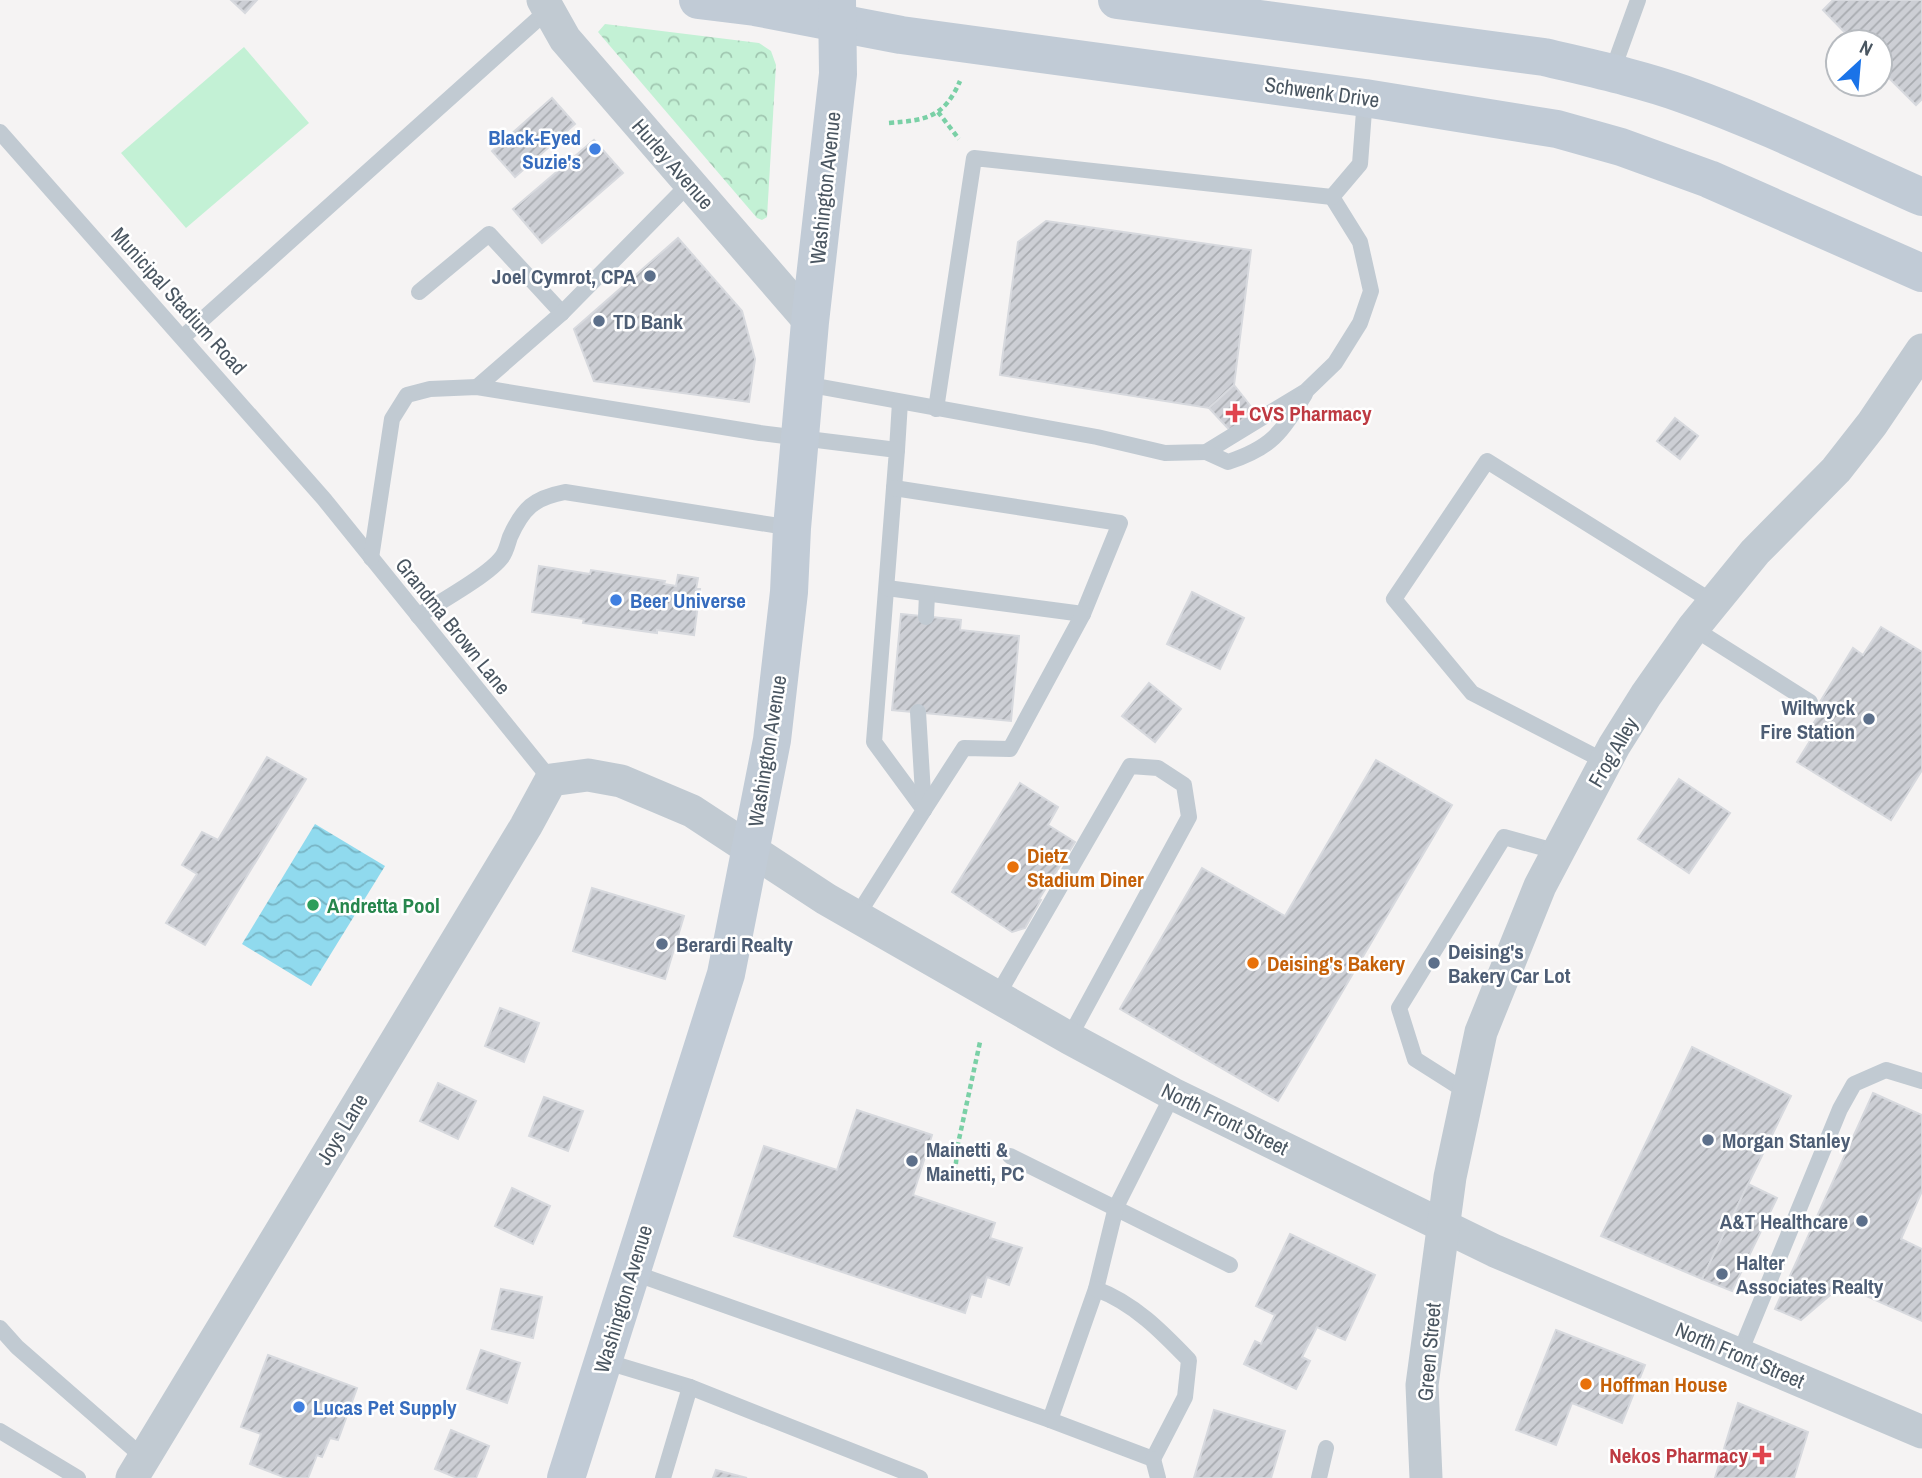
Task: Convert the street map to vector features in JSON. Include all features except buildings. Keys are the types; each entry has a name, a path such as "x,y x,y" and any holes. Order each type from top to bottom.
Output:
{"street":[{"name":"Schwenk Drive","path":"698,0 755,8 837,11 901,34 1365,98 1533,125 1621,147 1709,178 1922,273"},
{"path":"1117,0 1544,57 1612,72 1680,93 1758,122 1922,197"},
{"name":"Hurley Avenue","path":"546,5 565,39 810,322"},
{"name":"Washington Avenue","path":"566,1478 726,974 772,740 789,592 810,322 838,74 837,11"},
{"name":"Frog Alley","path":"1443,1226 1450,1177 1481,1032 1540,886 1606,762 1646,695 1693,628 1755,552 1836,470 1872,424 1922,350"},
{"name":"North Front Street","path":"551,780 587,775 621,781 692,811 857,916 1069,1038 1173,1094 1495,1251 1922,1432"},
{"name":"Joys Lane","path":"138,1468 526,826 551,780"},
{"name":"Green Street","path":"1426,1478 1422,1385 1443,1226"}],"lane":[{"path":"1612,72 1638,0"},
{"path":"183,337 546,5"},
{"path":"1332,197 1360,164 1365,98"},
{"name":"Municipal Stadium Road","path":"0,132 324,499"},
{"path":"936,409 974,158 1332,197"},
{"path":"477,387 562,313 690,183"},
{"path":"1206,452 1306,391 1335,363 1360,323 1371,291 1360,242 1332,197"},
{"path":"419,292 489,234 562,313"},
{"path":"805,384 1097,437 1165,453 1206,452 1228,462 1251,454 1268,443 1284,428 1306,391"},
{"path":"371,558 392,419 407,395 430,389 477,387 800,438 897,450"},
{"path":"900,402 874,742 924,810"},
{"path":"1606,762 1472,693 1394,600 1487,461 1713,602"},
{"path":"857,916 964,748 1010,749 1083,614 1120,523 894,488"},
{"path":"418,616 476,578 502,557 515,527 528,507 546,496 565,492 792,528"},
{"name":"Grandma Brown Lane","path":"324,499 551,780"},
{"path":"887,588 1083,614"},
{"path":"926,617 927,594"},
{"path":"1693,628 1810,702"},
{"path":"918,712 924,810"},
{"path":"997,996 1130,766 1158,768 1184,785 1189,817 1069,1038"},
{"path":"1467,1092 1415,1059 1399,1008 1504,837 1558,852"},
{"path":"1739,1355 1840,1109 1854,1084 1886,1070 1922,1081"},
{"path":"1050,1420 1096,1289 1116,1207 1173,1094"},
{"path":"1010,1156 1230,1265"},
{"path":"631,1272 1153,1459"},
{"path":"1096,1289 1117,1297 1158,1329 1189,1360 1185,1397 1153,1459 1158,1478"},
{"path":"0,1328 138,1468"},
{"path":"604,1361 690,1387 901,1475 920,1478"},
{"path":"663,1478 690,1387"},
{"path":"0,1431 78,1478"},
{"path":"1319,1478 1326,1448"}],"path":[{"path":"889,123 922,120 938,112 954,96 964,74"},
{"path":"954,1181 958,1144 980,1042"}],"green space":[{"path":"605,24 759,43 771,51 776,65 767,217 762,220 757,218 598,32"},
{"path":"244,47 309,123 186,228 121,153"}],"water":[{"name":"Andretta Pool","path":"315,824 385,866 311,986 242,944"}],"place":[{"name":"Black-Eyed Suzie's","path":"595,149"},
{"name":"Joel Cymrot, CPA","path":"650,276"},
{"name":"TD Bank","path":"599,321"},
{"name":"CVS Pharmacy","path":"1235,413"},
{"name":"Beer Universe","path":"616,600"},
{"name":"Wiltwyck Fire Station","path":"1869,719"},
{"name":"Dietz Stadium Diner","path":"1013,867"},
{"name":"Andretta Pool","path":"313,905"},
{"name":"Berardi Realty","path":"662,944"},
{"name":"Deising's Bakery","path":"1253,963"},
{"name":"Deising's Bakery Car Lot","path":"1434,963"},
{"name":"Morgan Stanley","path":"1708,1140"},
{"name":"Mainetti & Mainetti, PC","path":"912,1161"},
{"name":"A&T Healthcare","path":"1862,1221"},
{"name":"Halter Associates Realty","path":"1722,1274"},
{"name":"Hoffman House","path":"1586,1384"},
{"name":"Lucas Pet Supply","path":"299,1407"},
{"name":"Nekos Pharmacy","path":"1762,1455"}]}
